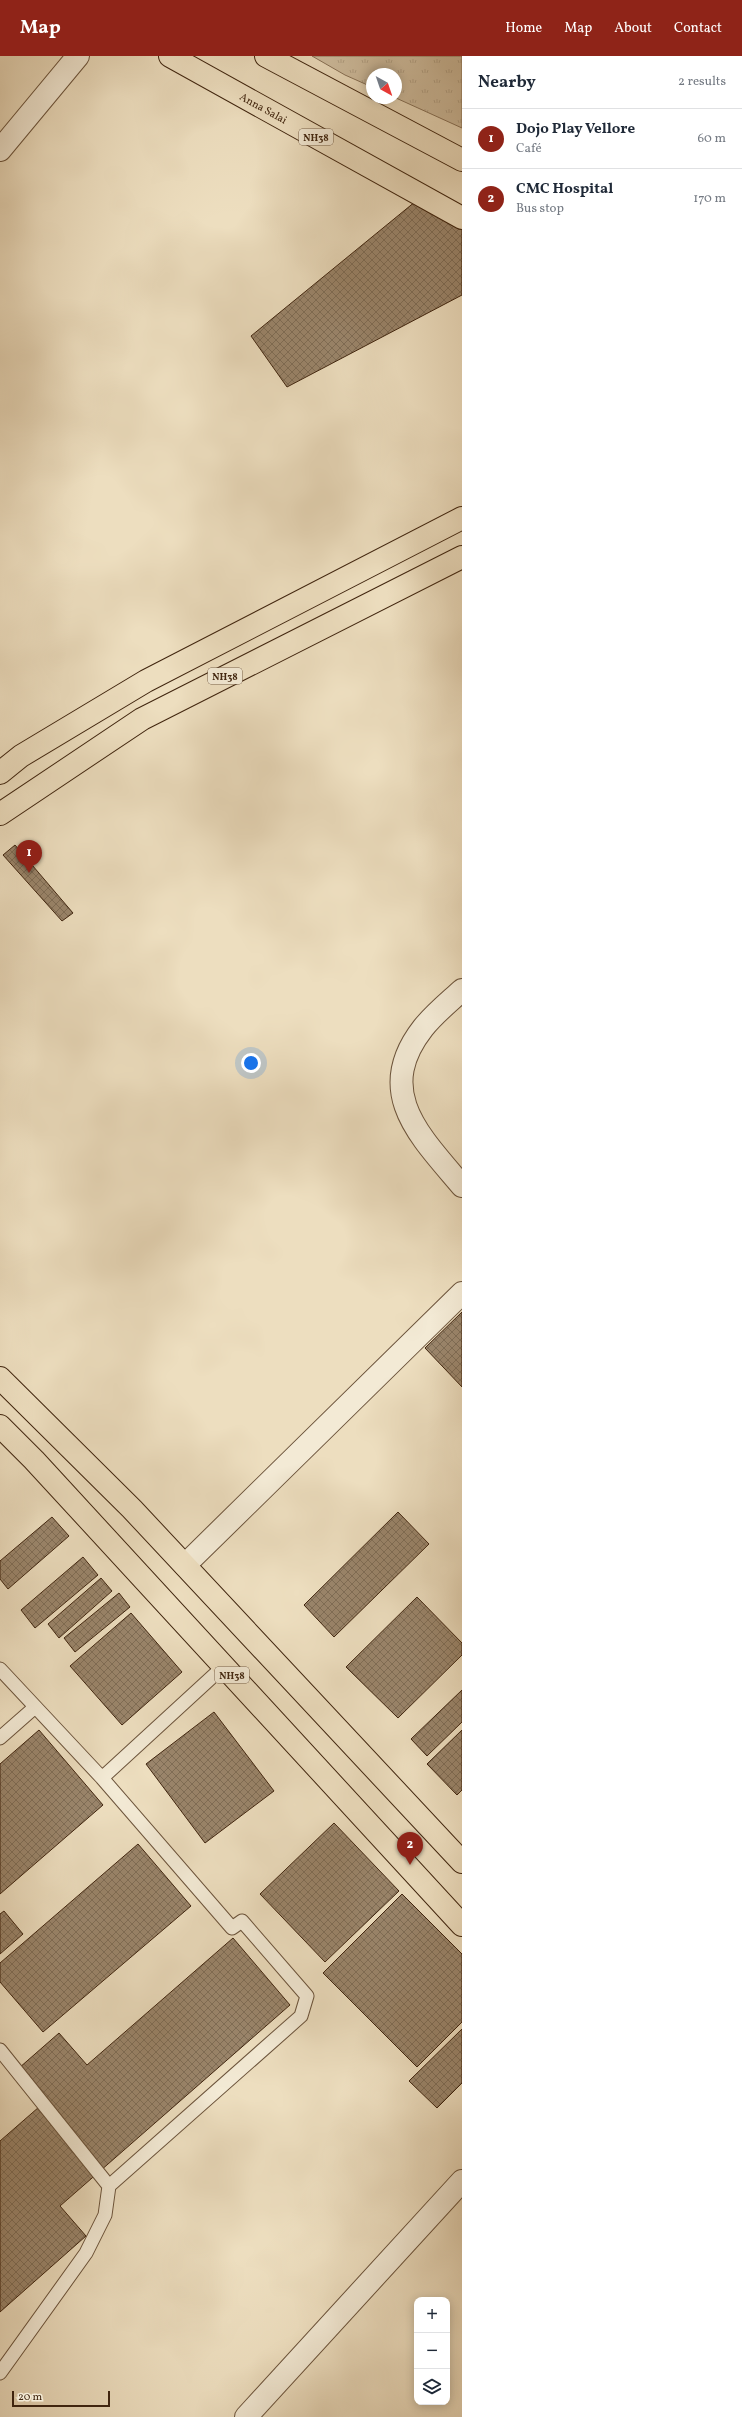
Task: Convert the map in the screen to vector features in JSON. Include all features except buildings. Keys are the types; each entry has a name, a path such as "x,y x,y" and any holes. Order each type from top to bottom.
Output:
{"highway":[{"name":"Anna Salai","path":"170,56 462,218"},
{"path":"266,56 462,160"},
{"path":"0,773 21,756 146,681 462,518"},
{"name":"NH38","path":"0,814 142,719 462,557"},
{"path":"0,1378 132,1509 462,1862"},
{"name":"NH38","path":"0,1426 34,1460 462,1925"}],"street":[{"path":"0,150 78,56"},
{"path":"462,990 423,1028 406,1057 400,1081 404,1103 414,1124 462,1186"},
{"path":"185,1565 462,1293"},
{"path":"246,2417 461,2183"}],"lane":[{"path":"102,1778 224,1666"},
{"path":"0,1669 34,1708 102,1778 232,1928 242,1921 307,1996 301,2016 109,2186 106,2215 86,2253 0,2373"},
{"path":"0,1738 34,1708"},
{"path":"0,2050 109,2186"}],"green space":[{"path":"312,56 462,56 462,128 402,101 402,68 366,68 366,84 345,75"}],"place":[{"name":"Dojo Play Vellore","path":"29,873"},
{"name":"CMC Hospital","path":"410,1865"}]}
